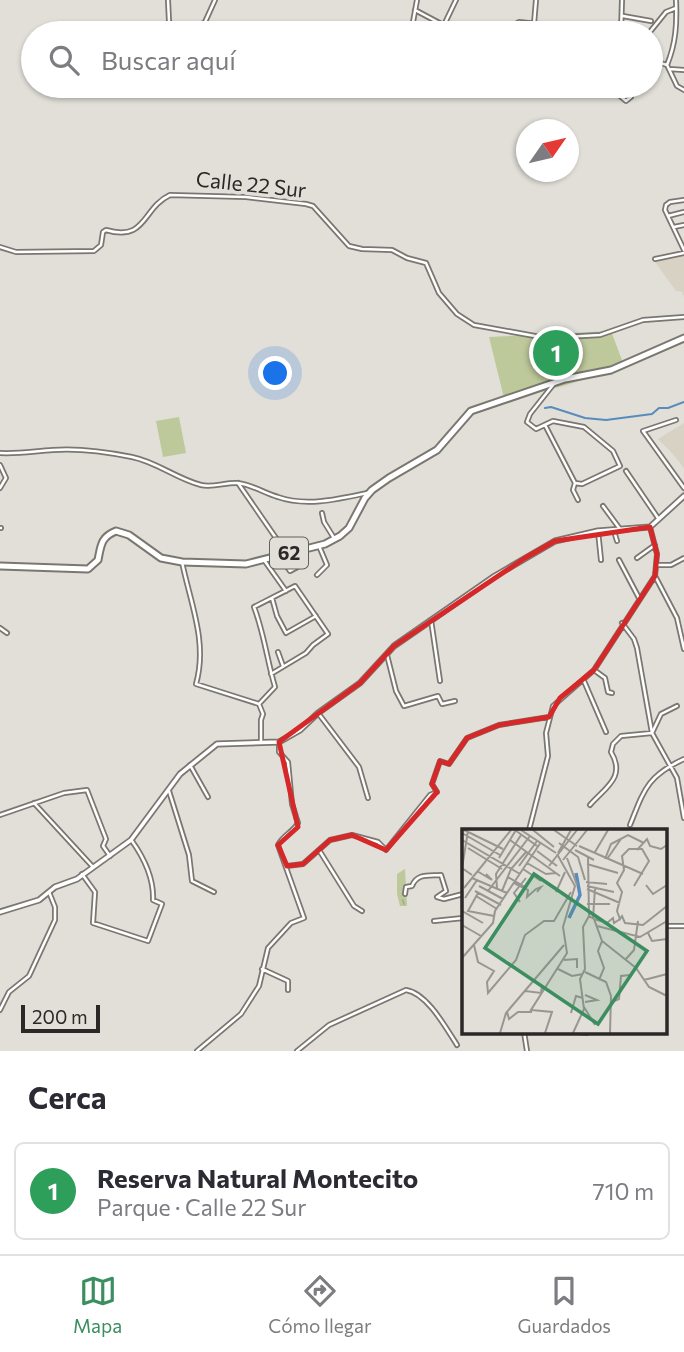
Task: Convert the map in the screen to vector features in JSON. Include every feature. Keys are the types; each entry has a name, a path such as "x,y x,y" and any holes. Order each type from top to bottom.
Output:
{"main road":[{"name":"62","path":"0,566 88,569 98,560 100,544 104,538 116,531 129,535 161,558 182,562 246,564 319,546 335,540 349,528 370,493 389,478 437,450 471,411 555,383 611,370 684,338"}],"street":[{"path":"167,0 169,21"},
{"path":"205,21 215,0"},
{"path":"413,21 417,0"},
{"path":"446,21 456,0"},
{"path":"534,21 536,0"},
{"path":"622,0 622,21"},
{"path":"676,0 677,26 668,67 677,86 684,90"},
{"path":"659,21 666,12 676,8"},
{"path":"415,10 440,21"},
{"path":"622,16 651,21"},
{"path":"677,26 684,27"},
{"path":"663,65 684,71"},
{"name":"Calle 22 Sur","path":"0,247 16,252 94,251 101,245 103,232 106,230 118,234 139,228 156,205 170,195 256,197 313,206 349,246 392,250 407,258 426,263 439,293 457,314 474,326 546,338 600,335 643,320 684,317"},
{"path":"655,259 684,252 665,210 670,202 684,200"},
{"path":"668,216 684,212"},
{"path":"673,227 684,225"},
{"path":"679,239 684,238"},
{"path":"555,383 527,422 536,429 553,421 584,427 612,451 620,466 582,484 575,483"},
{"path":"676,420 643,431 684,488"},
{"path":"545,425 575,483 573,490 578,500"},
{"path":"0,453 25,454 79,449 132,457 152,462 201,485 238,483 294,501 319,501 370,493"},
{"path":"0,465 6,478 0,488"},
{"path":"626,471 658,518"},
{"path":"238,483 286,554 283,561 290,571 303,564"},
{"path":"0,912 39,900 55,887 77,879 131,841 168,788 216,744 279,742 300,730 318,713 360,683 394,646 495,576 555,541 598,531 650,527 684,496"},
{"path":"603,506 620,529"},
{"path":"322,513 324,522 335,540"},
{"path":"530,829 548,756 546,733 553,706 594,670 655,576 655,545 650,527"},
{"path":"613,530 617,541"},
{"path":"598,531 601,560"},
{"path":"637,558 655,545"},
{"path":"317,575 327,565 319,546"},
{"path":"657,565 671,565 684,558"},
{"path":"264,560 286,591"},
{"path":"619,560 639,598"},
{"path":"182,562 200,637 201,667 196,685 260,704"},
{"path":"655,576 677,618 684,649"},
{"path":"260,704 275,687 271,674 263,642 264,633 254,607 295,586 328,635 306,653 271,674"},
{"path":"272,598 286,633 316,616"},
{"path":"431,620 440,681"},
{"path":"622,623 637,648 652,733 677,778 684,818"},
{"path":"0,628 7,633"},
{"path":"278,652 283,667"},
{"path":"387,655 396,691 404,706 438,696 442,704 454,701"},
{"path":"594,670 605,678 608,692 612,692"},
{"path":"584,681 606,732"},
{"path":"260,704 263,714 263,741"},
{"path":"652,733 661,714 677,706"},
{"path":"318,713 359,766 368,798"},
{"path":"286,866 303,864 330,840 352,835 378,842 386,850 390,848 430,795 436,792 437,789 432,784 440,761 449,764 467,738 499,725 549,717"},
{"path":"590,805 616,777 618,764 611,752 613,744 629,733 652,733"},
{"path":"197,1051 241,1014 259,986 268,948 291,923 304,918 278,845 298,823 292,804 288,762 279,752 279,742"},
{"path":"630,825 646,786 670,766 684,759"},
{"path":"190,765 208,797"},
{"path":"168,788 189,855 192,882 214,892"},
{"path":"0,815 64,793 87,790 106,839 103,846 110,856"},
{"path":"34,803 93,867"},
{"path":"82,874 95,892 93,923 148,941 162,904 153,900 154,888 150,875 131,841"},
{"path":"319,850 354,906 362,911"},
{"path":"405,894 406,887 412,886 414,880 421,876 441,876 446,891 438,897 444,899 462,894"},
{"path":"0,1010 5,997 29,976 55,920 55,907 49,892"},
{"path":"434,921 462,918"},
{"path":"666,926 684,926"},
{"path":"262,969 288,981 288,990"},
{"path":"297,1051 329,1025 406,990 416,993 438,1015 457,1045"},
{"path":"200,1046 204,1051"}],"highlighted area":[{"path":"650,527 657,554 655,576 594,670 560,698 549,717 499,725 467,738 449,764 440,761 432,784 437,792 386,850 352,835 330,840 303,864 287,866 278,845 298,827 279,742 360,683 394,646 525,558 555,541"}],"shaded area":[{"path":"684,255 684,297 682,292 676,291 655,262"},
{"path":"684,423 684,468 658,439"}],"green space":[{"path":"611,331 625,368 505,402 489,337"},
{"path":"179,417 186,453 163,457 156,421"},
{"path":"405,869 407,906 400,906 397,874"}],"waterway":[{"path":"545,408 551,407 585,418 606,420 652,414 659,408 668,408 684,402"}],"place":[{"name":"Reserva Natural Montecito","path":"556,353"}]}
